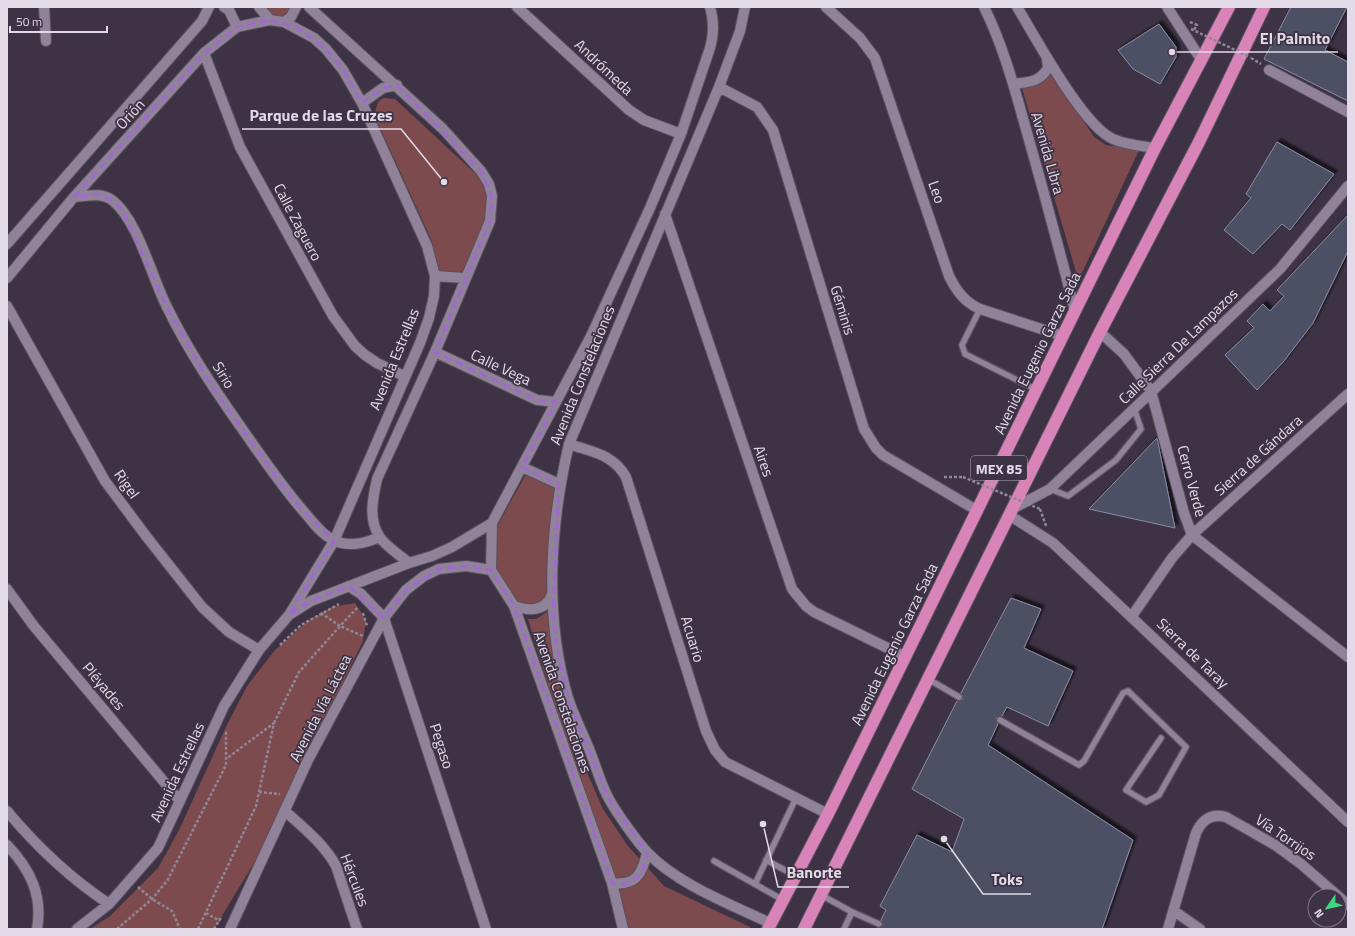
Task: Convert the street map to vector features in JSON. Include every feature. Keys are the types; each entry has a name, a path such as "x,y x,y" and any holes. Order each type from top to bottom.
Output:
{"highway":[{"name":"Avenida Eugenio Garza Sada","path":"769,926 828,814 906,657 1155,148 1229,7"},
{"name":"MEX 85","path":"804,929 1100,332 1199,142 1264,7"}],"street":[{"path":"44,7 46,42"},
{"name":"Orión","path":"7,244 197,27 209,7"},
{"path":"224,7 229,10 237,27"},
{"path":"259,7 270,20"},
{"path":"284,22 291,17 296,7"},
{"path":"309,7 397,85 443,129 481,171 489,184 492,196 490,221 435,352 377,479 372,510 379,537 409,563"},
{"name":"Andrómeda","path":"516,7 629,110 644,120 681,134"},
{"name":"Avenida Constelaciones","path":"623,929 612,884 514,606 491,570 492,523 591,336 650,208 681,134 714,34 713,18 710,7"},
{"name":"Avenida Constelaciones","path":"745,7 740,31 720,87 569,444 559,484 554,544 553,615 557,647 568,698 609,799 647,853 663,866 698,888 769,926"},
{"name":"Leo","path":"826,7 860,38 875,58 949,276 956,290 964,299 980,309 1063,336"},
{"name":"Avenida Libra","path":"984,7 1013,84 1040,178 1075,311"},
{"path":"1017,7 1048,58 1091,123 1113,139 1128,144 1155,148"},
{"path":"1167,7 1202,61"},
{"name":"Orión","path":"7,278 74,197 204,53 237,27 270,20 284,22"},
{"name":"Avenida Estrellas","path":"77,929 109,904 158,848 224,706 260,650 289,615 334,541 429,318 434,296 435,276 427,246 362,103 343,70 326,49 314,38 284,22"},
{"name":"Calle Zaguero","path":"204,53 240,146 333,316 355,346 365,355 377,364 404,376"},
{"path":"1013,84 1028,84 1039,78 1048,68 1048,58"},
{"path":"1269,70 1348,112"},
{"path":"362,103 383,88 397,85"},
{"name":"Géminis","path":"720,87 757,107 773,130 864,429 869,438 883,454 978,510"},
{"name":"Calle Sierra De Lampazos","path":"1011,512 1050,489 1280,269 1348,186"},
{"name":"Sirio","path":"74,197 98,194 111,200 122,209 134,231 167,308 212,387 292,499 325,535 334,541"},
{"name":"Aires","path":"665,214 792,589 806,606 814,612 906,657"},
{"path":"435,276 465,278"},
{"name":"Rigel","path":"7,306 105,481 132,518 202,607 229,632 260,650"},
{"name":"Cerro Verde","path":"1100,332 1124,354 1151,391 1184,513 1192,535 1348,657"},
{"name":"Calle Vega","path":"435,352 537,400 556,402"},
{"name":"Sierra de Gándara","path":"1132,616 1172,558 1192,535 1348,394"},
{"name":"Acuario","path":"569,444 608,457 622,469 626,477 706,731 715,750 725,762 828,814"},
{"path":"522,467 559,484"},
{"name":"Sierra de Taray","path":"1011,512 1053,543 1132,616 1348,822"},
{"path":"349,586 409,563 432,556 452,547 492,523"},
{"path":"334,541 360,544 379,537"},
{"name":"Avenida Vía Láctea","path":"231,928 308,760 384,618 406,590 424,576 439,569 466,566 491,570"},
{"name":"Avenida Estrellas","path":"289,615 311,601 349,586"},
{"name":"Pegaso","path":"349,586 361,594 384,618 486,929"},
{"name":"Pléyades","path":"7,589 32,625 180,801"},
{"path":"514,606 533,610 550,601 553,592"},
{"name":"Hércules","path":"285,810 324,847 332,858 357,929"},
{"path":"7,811 32,841 83,886 109,904"},
{"name":"Vía Torrijos","path":"1174,911 1196,833 1200,824 1211,816 1219,815 1226,817 1275,845 1330,888"},
{"path":"7,845 25,865 33,881 38,898 37,929"},
{"path":"612,884 625,884 637,878 643,868 647,853"},
{"path":"1168,929 1174,911 1200,929"}],"lane":[{"path":"980,309 962,345 965,354 1037,390"},
{"path":"1050,489 1068,496 1116,460 1141,429 1134,408"},
{"path":"928,679 959,697"},
{"path":"1000,720 1079,765 1084,762 1123,693 1128,691 1186,749 1160,795 1146,802 1127,792 1126,789 1161,738"},
{"path":"755,884 796,798"},
{"path":"766,860 796,876"},
{"path":"714,861 783,900"},
{"path":"821,895 852,912 879,924"},
{"path":"844,929 852,912"}],"path":[{"path":"1191,30 1250,57"},
{"path":"963,477 1040,509"},
{"path":"275,650 301,625 345,600"},
{"path":"198,929 256,806 274,723 299,672 354,609 355,603 359,606 366,620 367,628 363,642"},
{"path":"320,613 340,626 364,636"},
{"path":"226,759 274,723"},
{"path":"259,792 292,796"},
{"path":"131,880 152,899 172,911 180,929"},
{"path":"117,929 152,899"},
{"path":"206,913 231,928"},
{"path":"214,929 223,914"}],"highlighted area":[{"path":"270,20 296,27 326,49 343,70 362,103 383,88 397,85 481,171 492,196 490,221 435,352 537,400 556,402 522,467 559,484 553,615 557,647 568,698 609,799 647,853 643,868 637,878 625,884 612,883 514,606 491,570 466,566 439,569 406,590 384,618 349,586 311,601 289,615 334,541 292,499 212,387 167,307 122,209 111,200 98,194 74,197 204,53 237,27"}],"shaded area":[{"path":"261,7 290,7 290,11 281,18 274,18"},
{"path":"1050,70 1094,137 1106,145 1139,150 1082,273 1077,275 1022,88 1042,83"},
{"path":"383,98 395,99 479,177 487,190 489,199 486,216 463,271 458,273 441,273 436,265 431,239 374,115 378,102"},
{"path":"526,474 553,486 555,489 548,595 544,602 528,608 511,599 494,565 495,530"},
{"path":"355,603 366,620 363,641 257,858 214,929 90,929 110,916 158,868 179,830 226,727 247,686 275,650 308,621 332,607"},
{"path":"550,610 570,719 582,761 603,809 628,846 664,886 750,927 750,929 623,929 528,619 536,619"}],"building":[{"path":"1291,7 1347,7 1325,50 1348,62 1348,101 1264,59"},
{"path":"1159,24 1176,47 1176,57 1160,84 1133,69 1118,50"},
{"path":"1277,142 1334,174 1290,230 1282,224 1253,254 1224,230 1251,198 1246,194"},
{"path":"1348,215 1348,251 1313,323 1284,361 1257,390 1225,355 1254,328 1247,321 1263,304 1270,311 1284,296 1277,290"},
{"path":"1157,438 1175,528 1089,509"},
{"path":"1011,598 1041,609 1024,648 1073,671 1048,726 1007,707 1002,716 996,718 998,724 988,745 1133,840 1102,929 876,929 883,925 881,920 886,910 880,906 917,835 952,852 964,819 912,789 957,701 963,699 961,693"}],"place":[{"name":"El Palmito","path":"1172,52"},
{"name":"Parque de las Cruzes","path":"444,182"},
{"name":"Banorte","path":"763,824"},
{"name":"Toks","path":"944,839"}]}
